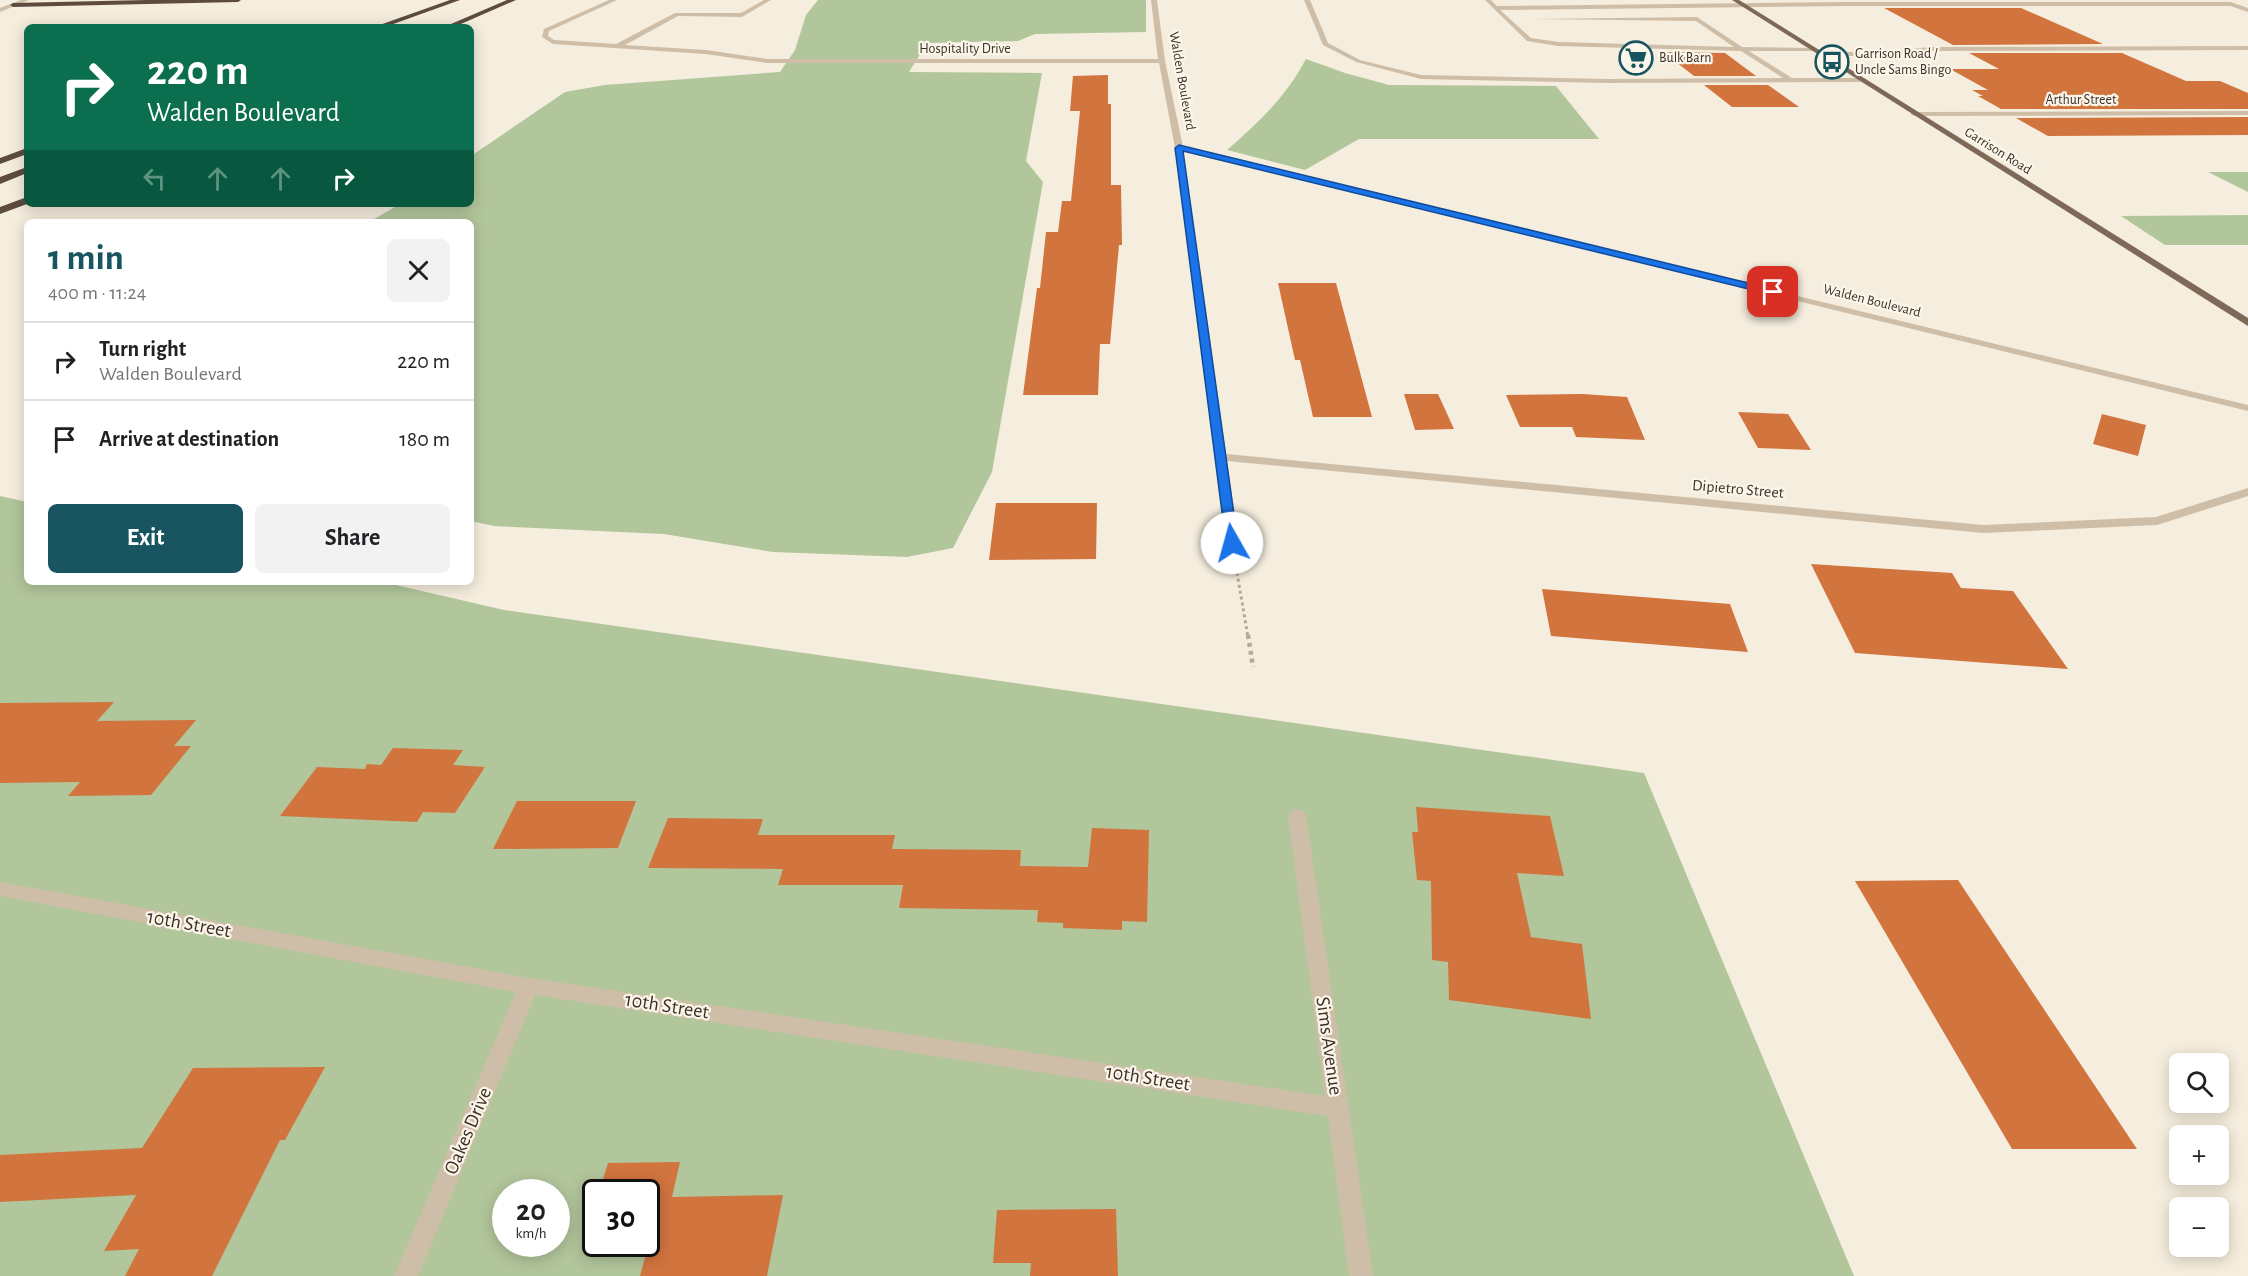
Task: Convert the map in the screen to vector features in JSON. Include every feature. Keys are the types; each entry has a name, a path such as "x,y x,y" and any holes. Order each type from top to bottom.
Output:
{"highway":[{"path":"13,5 238,0"},
{"path":"387,24 458,0"},
{"path":"402,24 463,0"},
{"path":"455,24 513,0"},
{"path":"0,161 24,153"},
{"path":"0,181 24,171"},
{"path":"0,211 24,201"}],"main road":[{"name":"Garrison Road","path":"1735,0 2248,322"}],"street":[{"path":"0,10 26,0"},
{"name":"Hospitality Drive","path":"614,0 546,30 545,37 553,42 706,52 767,61 1162,61"},
{"path":"616,46 677,14 742,15 768,0"},
{"name":"Walden Boulevard","path":"1154,0 1162,61 1179,148 2248,408"},
{"path":"1307,0 1325,44 1358,61 1421,77 1607,81 1860,80"},
{"path":"1488,0 1528,40 1558,44 1812,49"},
{"path":"1584,0 1593,8"},
{"path":"1584,0 1651,0"},
{"path":"1496,8 1857,4 2231,4 2248,10"},
{"path":"0,5 13,5"},
{"path":"1506,19 1517,19"},
{"path":"1529,19 1697,19 1790,80"},
{"path":"1820,54 1886,54 1930,49 2248,48"},
{"name":"Arthur Street","path":"1914,114 2248,113"},
{"path":"1179,148 1232,543"},
{"name":"Dipietro Street","path":"1221,457 1983,529 2157,520 2248,492"},
{"name":"Sims Avenue","path":"1297,816 1361,1276"},
{"name":"10th Street","path":"0,889 529,986 1337,1108"},
{"name":"Oakes Drive","path":"406,1276 529,986"}],"path":[{"path":"1232,543 1253,667"}],"green space":[{"path":"818,0 1146,0 1146,32 1035,34 1018,41 927,43 909,72 1042,73 1026,161 1043,182 992,472 953,548 907,557 773,552 664,534 494,526 474,522 474,219 374,219 395,207 474,207 474,154 565,92 605,85 780,72 795,50 806,15"},
{"path":"1306,59 1389,85 1556,86 1599,139 1359,139 1305,170 1227,150 1271,108 1289,86"},
{"path":"2208,172 2248,172 2248,192"},
{"path":"2248,215 2248,245 2165,245 2121,216"},
{"path":"0,496 24,501 24,585 396,585 504,610 1644,773 1854,1276 0,1276"}],"building":[{"path":"1884,8 2021,8 2103,44 1953,45"},
{"path":"1663,52 1725,53 1756,76 1694,76"},
{"path":"1969,53 2122,53 2186,81 2220,81 2248,93 2248,109 2001,109 1972,90 1988,90 1950,69 1999,69"},
{"path":"1108,75 1108,104 1111,104 1111,185 1121,185 1122,245 1119,245 1110,344 1100,344 1098,395 1023,395 1037,288 1040,288 1046,232 1058,232 1062,201 1071,201 1080,111 1070,111 1073,76"},
{"path":"1704,85 1768,85 1799,107 1732,107"},
{"path":"2248,117 2248,135 2048,136 2016,118"},
{"path":"1278,283 1336,283 1372,417 1313,417 1300,360 1295,360"},
{"path":"1404,394 1438,394 1454,429 1415,430"},
{"path":"1582,394 1627,397 1645,440 1576,437 1572,427 1520,427 1506,395"},
{"path":"1738,412 1788,414 1811,450 1758,448"},
{"path":"2102,414 2146,425 2138,456 2093,444"},
{"path":"996,503 1097,503 1096,559 989,560"},
{"path":"1811,564 1952,573 1961,588 2013,591 2068,669 1855,653"},
{"path":"1542,589 1730,604 1748,652 1551,636"},
{"path":"114,702 97,721 196,720 174,746 191,746 151,795 68,796 80,782 0,783 0,703"},
{"path":"393,748 463,750 453,765 485,767 455,813 423,812 417,822 280,816 317,767 365,769 367,764 381,765"},
{"path":"517,801 636,801 618,848 493,849"},
{"path":"1416,807 1550,816 1564,876 1517,873 1531,937 1582,944 1591,1019 1449,1000 1448,962 1432,960 1431,881 1417,880 1412,832 1418,832"},
{"path":"668,818 763,819 758,835 895,835 892,849 1021,850 1020,866 1088,867 1092,828 1149,830 1147,922 1122,921 1122,930 1063,928 1063,923 1037,922 1038,910 899,908 903,885 778,885 783,869 648,868"},
{"path":"1958,880 2137,1149 2012,1149 1855,881"},
{"path":"325,1067 285,1140 280,1140 212,1276 125,1276 139,1249 104,1251 136,1195 0,1202 0,1155 142,1148 193,1068"},
{"path":"680,1162 672,1197 783,1195 767,1276 640,1276 645,1257 660,1257 660,1179 603,1179 608,1163"},
{"path":"1116,1209 1118,1276 1030,1276 1031,1263 993,1263 997,1210"}],"place":[{"name":"Bulk Barn","path":"1636,58"},
{"name":"Garrison Road / Uncle Sams Bingo","path":"1832,62"}],"route":[{"path":"1232,543 1179,148 1773,292"}]}
